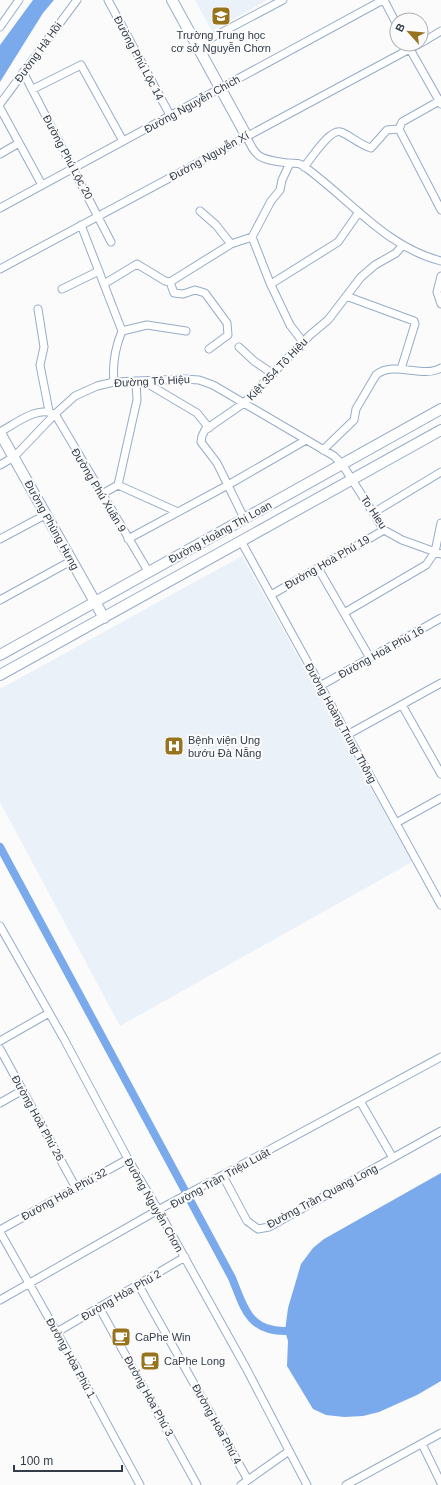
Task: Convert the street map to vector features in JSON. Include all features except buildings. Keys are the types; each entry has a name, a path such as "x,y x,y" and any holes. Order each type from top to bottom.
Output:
{"main road":[{"path":"172,0 246,136"},
{"name":"Đường Hoàng Thị Loan","path":"0,655 95,603 148,571 441,409"},
{"name":"Đường Hoàng Thị Loan","path":"0,675 441,430"},
{"name":"Đường Phùng Hưng","path":"0,432 45,515 104,618"}],"street":[{"path":"0,27 19,0"},
{"name":"Đường Hà Hồi","path":"0,104 77,0"},
{"name":"Đường Phú Lộc 14","path":"108,0 170,115"},
{"path":"196,46 283,0"},
{"path":"383,0 390,12"},
{"name":"Đường Nguyễn Chích","path":"0,208 383,0"},
{"name":"Đường Nguyễn Xí","path":"429,38 441,31"},
{"name":"Đường Nguyễn Xí","path":"0,269 398,52"},
{"path":"399,129 402,122 440,102 412,52"},
{"path":"33,89 81,65 123,141"},
{"name":"Đường Phú Lộc 20","path":"23,72 99,215 111,242"},
{"path":"0,108 42,185"},
{"path":"304,167 326,140 334,133 340,132 371,148 388,130 399,129"},
{"path":"399,129 441,210"},
{"path":"246,136 251,149 259,157 297,163 304,167 402,246 427,258 441,261"},
{"path":"0,154 19,143"},
{"path":"104,284 137,264 165,281 170,282 231,244 252,238 271,201 280,190 282,180 290,163"},
{"path":"200,211 216,225 231,244"},
{"path":"271,284 338,242 359,212"},
{"path":"81,225 122,331 117,344 112,366 114,382"},
{"path":"252,238 290,326 303,342"},
{"name":"Kiệt 354 Tô Hiệu","path":"208,428 244,403 310,335 328,320 346,296 369,270 396,253 402,246"},
{"path":"62,289 98,270"},
{"path":"441,276 437,292 441,304"},
{"path":"170,282 174,293 178,295 195,290 205,293 227,323 228,335 209,350"},
{"path":"346,296 414,321 414,328 401,369"},
{"name":"Đường Phú Xuân 9","path":"38,309 44,347 40,364 52,412 148,571"},
{"path":"122,331 148,325 186,331"},
{"path":"239,347 254,361 273,374"},
{"path":"323,450 354,420 356,409 376,375 384,370 401,369 438,369 441,375"},
{"name":"Đường Tô Hiệu","path":"14,458 52,412 75,396 114,382 199,380 213,385 244,403 323,450 342,464"},
{"path":"102,494 118,485 140,381 197,413 208,428 202,436 201,442 217,463 244,518"},
{"path":"0,432 37,412 52,412"},
{"path":"128,538 228,485 306,440"},
{"path":"0,465 14,458"},
{"name":"To Hieu","path":"342,464 384,530 402,540 438,553"},
{"path":"373,513 441,472"},
{"path":"118,485 178,512"},
{"path":"0,539 45,515"},
{"path":"344,613 426,565 438,553 441,523"},
{"name":"Đường Hoà Phú 19","path":"270,595 384,530"},
{"name":"Đường Hoàng Trung Thông","path":"241,541 441,905"},
{"path":"0,600 71,561"},
{"path":"318,568 370,658"},
{"name":"Đường Hoà Phú 16","path":"320,686 441,618"},
{"path":"347,735 441,683"},
{"path":"402,705 441,774"},
{"path":"396,823 441,798"},
{"name":"Đường Nguyễn Chơn","path":"0,926 128,1159 246,1368 307,1485"},
{"path":"0,1041 49,1013"},
{"name":"Đường Hoà Phú 26","path":"0,1049 76,1188"},
{"name":"Đường Trần Triệu Luật","path":"0,1300 158,1210 167,1207 441,1057"},
{"path":"0,1104 23,1090"},
{"path":"360,1101 393,1158"},
{"name":"Đường Trần Quang Long","path":"223,1176 247,1221 258,1229 269,1227 441,1131"},
{"name":"Đường Hoà Phú 32","path":"0,1231 128,1159"},
{"name":"Đường Hòa Phú 1","path":"0,1231 140,1485"},
{"name":"Đường Hòa Phú 2","path":"57,1332 185,1258"},
{"name":"Đường Hòa Phú 4","path":"138,1284 248,1480"},
{"name":"Đường Hòa Phú 3","path":"99,1307 197,1485"},
{"path":"346,1485 441,1433"},
{"path":"422,1444 441,1483"},
{"path":"241,1485 289,1451"}],"shaded area":[{"name":"Trường Trung học cơ sở Nguyễn Chơn","path":"195,0 267,0 212,31"},
{"name":"Bệnh viện Ung bướu Đà Nẵng","path":"242,556 412,862 120,1026 0,802 0,689"}],"water":[{"path":"33,0 54,0 43,13 0,82 0,45"},
{"path":"441,1173 441,1381 417,1395 379,1412 363,1416 344,1417 326,1415 313,1409 287,1366 288,1341 285,1331 288,1308 301,1264 313,1248 324,1239"}],"waterway":[{"path":"0,847 232,1278 244,1308 255,1322 263,1327 285,1331"}],"place":[{"name":"Trường Trung học cơ sở Nguyễn Chơn","path":"221,16"},
{"name":"Bệnh viện Ung bướu Đà Nẵng","path":"174,746"},
{"name":"CaPhe Win","path":"121,1337"},
{"name":"CaPhe Long","path":"150,1361"}]}
